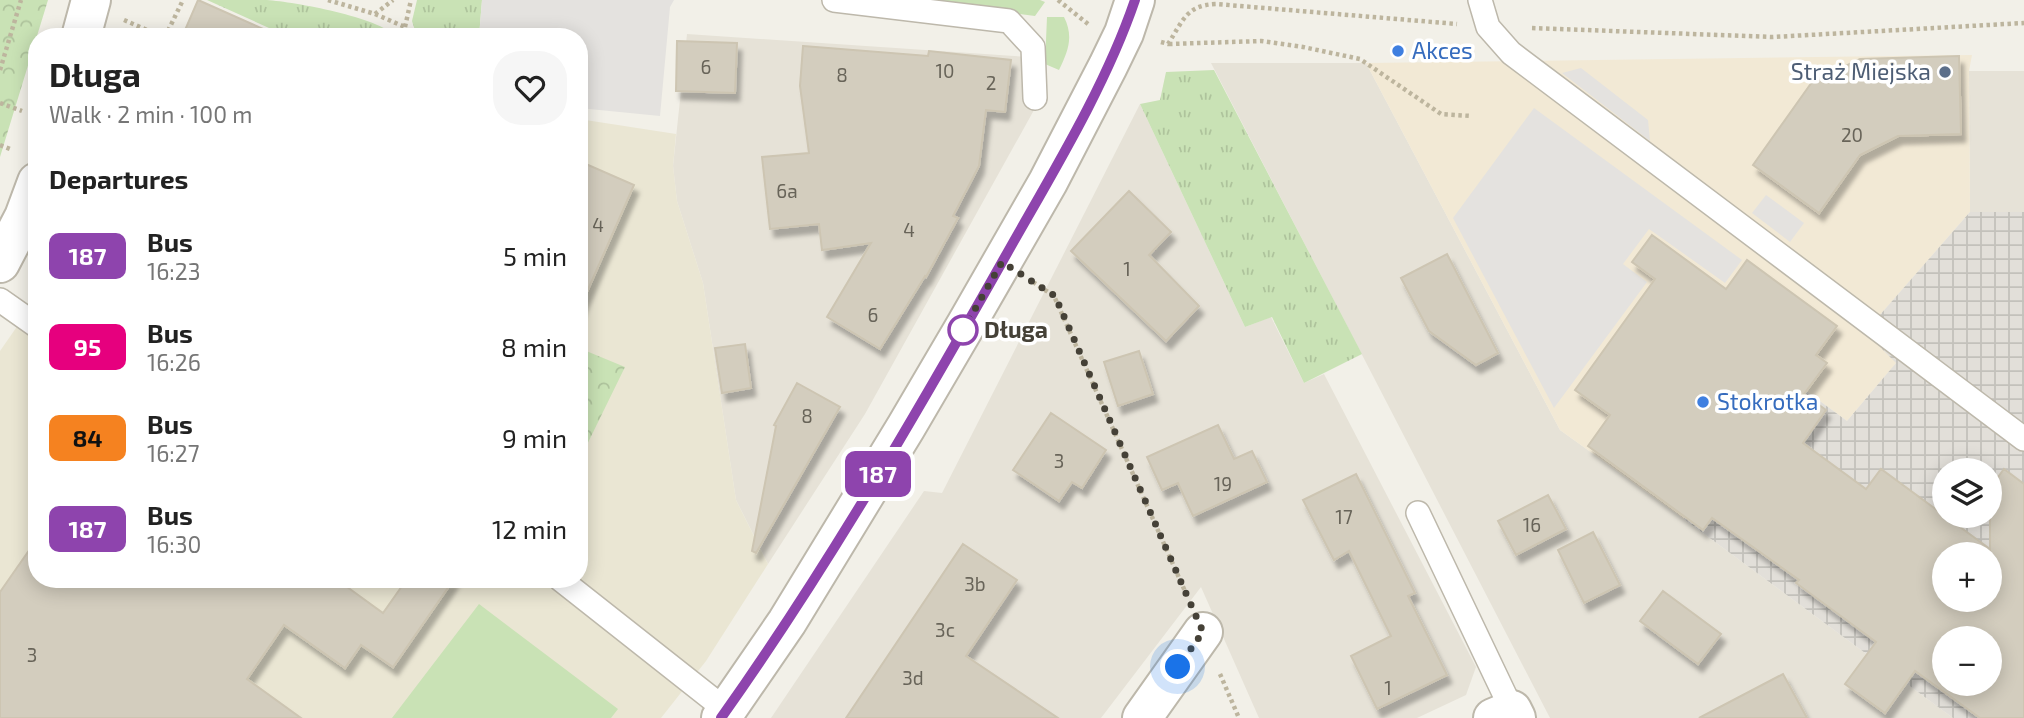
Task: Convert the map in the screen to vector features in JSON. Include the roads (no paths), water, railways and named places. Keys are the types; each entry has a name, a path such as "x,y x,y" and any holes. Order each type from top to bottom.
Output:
{"street":[{"path":"83,28 91,0"},
{"path":"723,714 786,622 906,428 1002,262 1048,182 1108,65 1124,33 1135,0"},
{"path":"0,263 28,204"},
{"path":"1156,713 1203,632"}],"lane":[{"path":"834,0 1009,21 1034,47 1035,97"},
{"path":"1480,0 1488,27 1511,53 2024,439"},
{"path":"0,300 28,320"},
{"path":"1418,513 1507,715"},
{"path":"570,588 723,714"}],"place":[{"name":"Akces","path":"1398,51"},
{"name":"Straż Miejska","path":"1945,72"},
{"name":"Długa","path":"963,330"},
{"name":"Stokrotka","path":"1703,402"}]}
